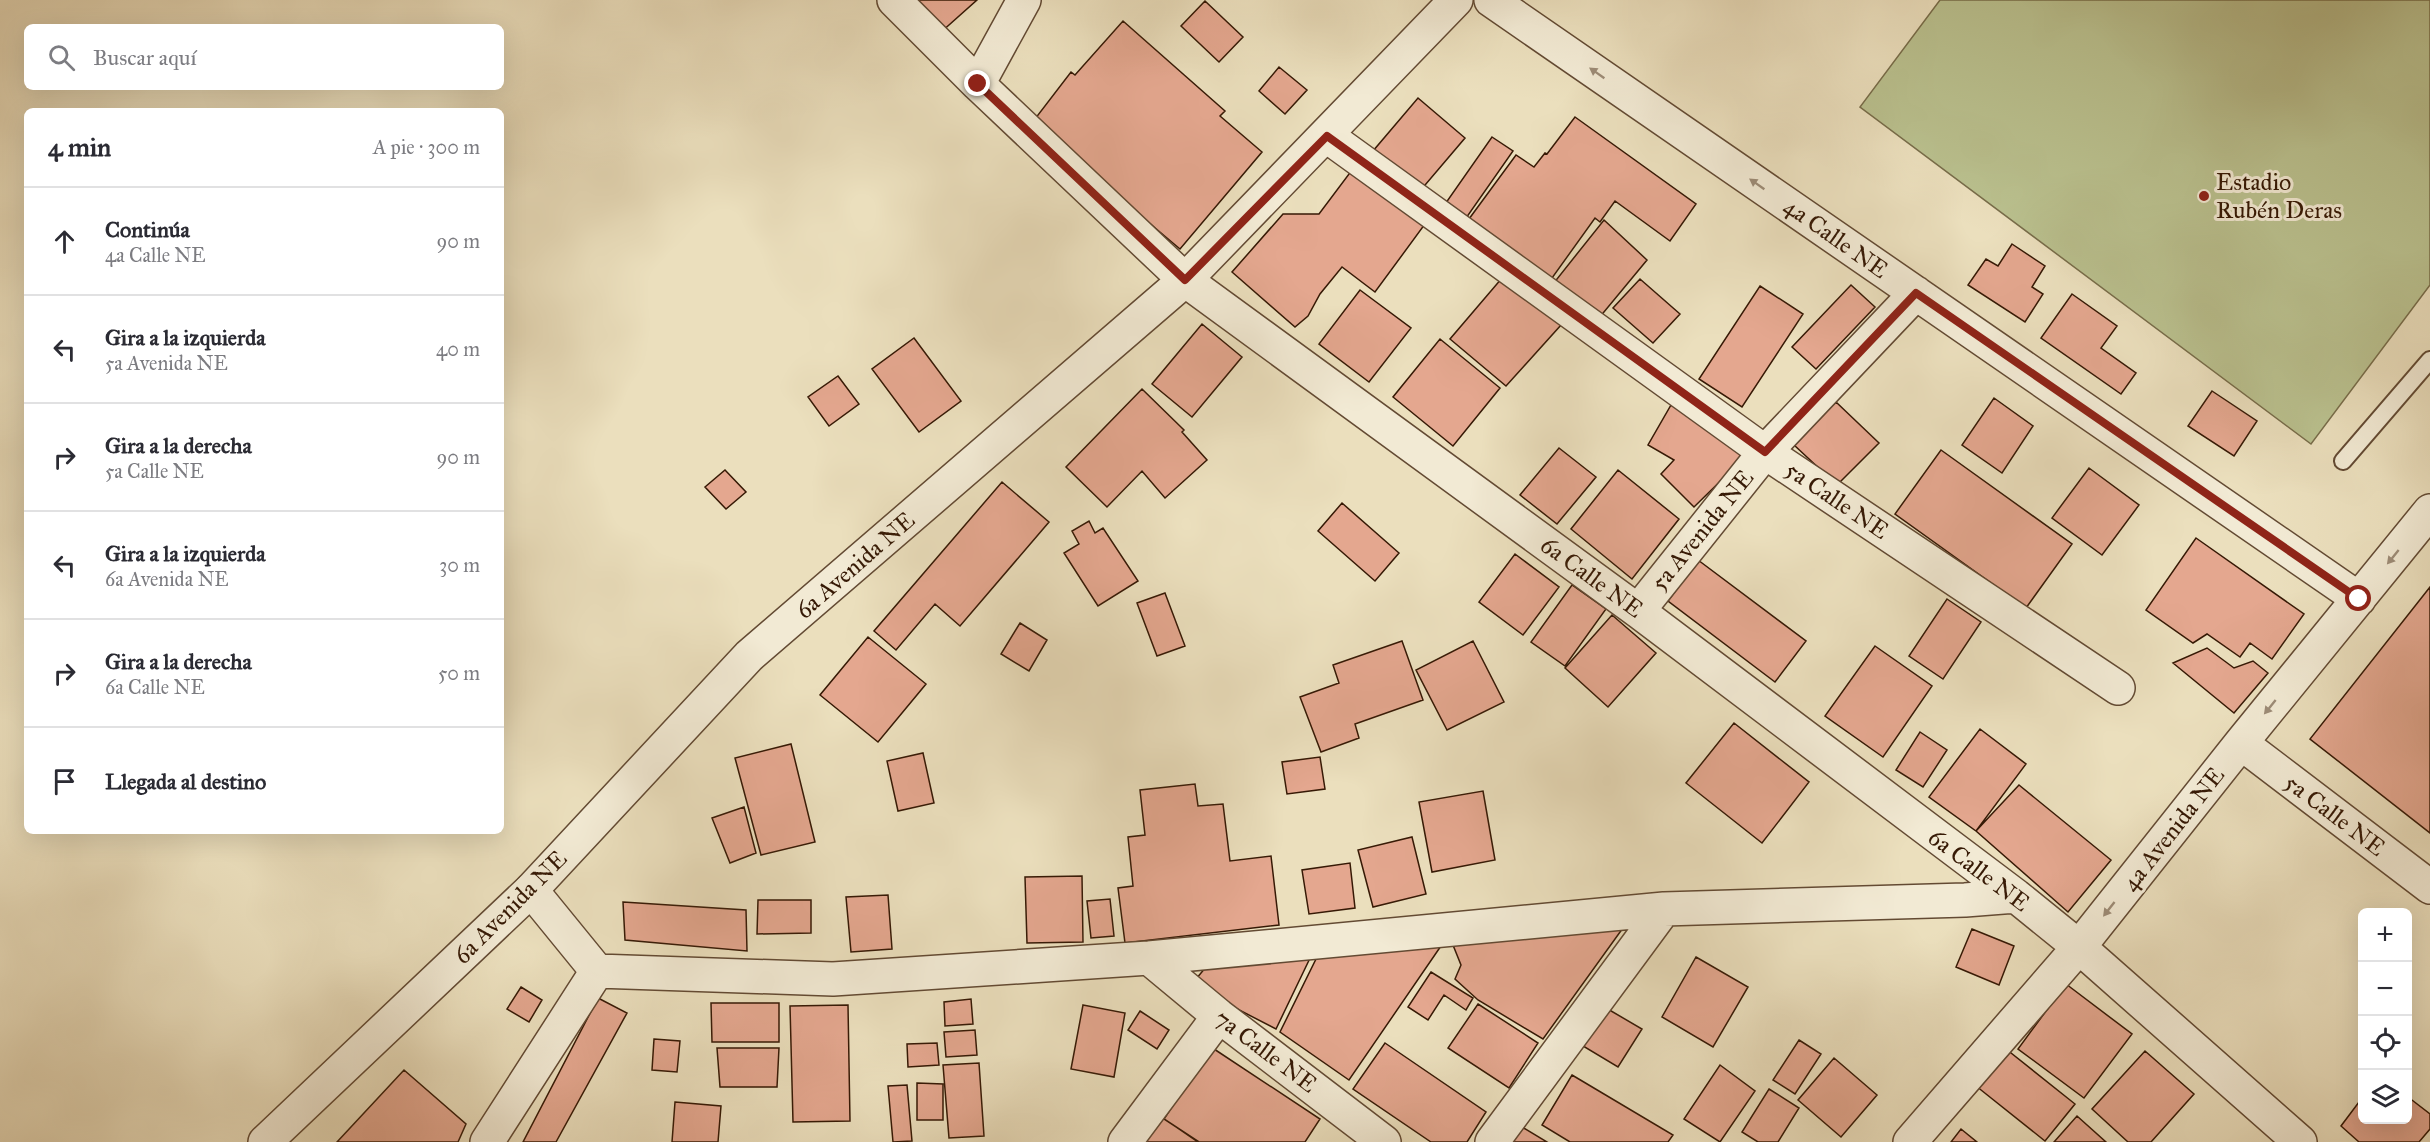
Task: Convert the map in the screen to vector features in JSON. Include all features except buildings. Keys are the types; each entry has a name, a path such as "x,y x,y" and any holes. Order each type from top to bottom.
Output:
{"street":[{"name":"6a Calle NE","path":"894,0 978,84 1185,280 1638,610 2016,896 2079,947 2300,1142"},
{"path":"978,84 1024,0"},
{"name":"6a Avenida NE","path":"265,1142 531,890 749,656 1185,280 1327,136 1456,0"},
{"name":"4a Calle NE","path":"1491,0 2359,599"},
{"name":"5a Calle NE","path":"1327,136 1765,452 2118,688"},
{"name":"5a Avenida NE","path":"1638,610 1765,452 1916,293"},
{"name":"4a Avenida NE","path":"1910,1142 2079,947 2430,511"},
{"name":"5a Calle NE","path":"2241,743 2430,887"},
{"path":"531,890 597,971 833,979 1149,958 1664,909 1965,900 2016,896"},
{"path":"1492,1142 1664,909"},
{"name":"7a Calle NE","path":"1149,958 1219,1016 1384,1142"},
{"path":"487,1142 597,971"},
{"path":"1120,1142 1219,1016"}],"lane":[{"path":"2343,461 2430,360"}],"green space":[{"name":"Estadio Rubén Deras","path":"1940,0 2430,0 2430,285 2311,444 1860,107"}],"place":[{"name":"Estadio Rubén Deras","path":"2204,196"}],"route":[{"path":"978,84 1185,280 1327,136 1765,452 1916,293 2359,599"}]}
